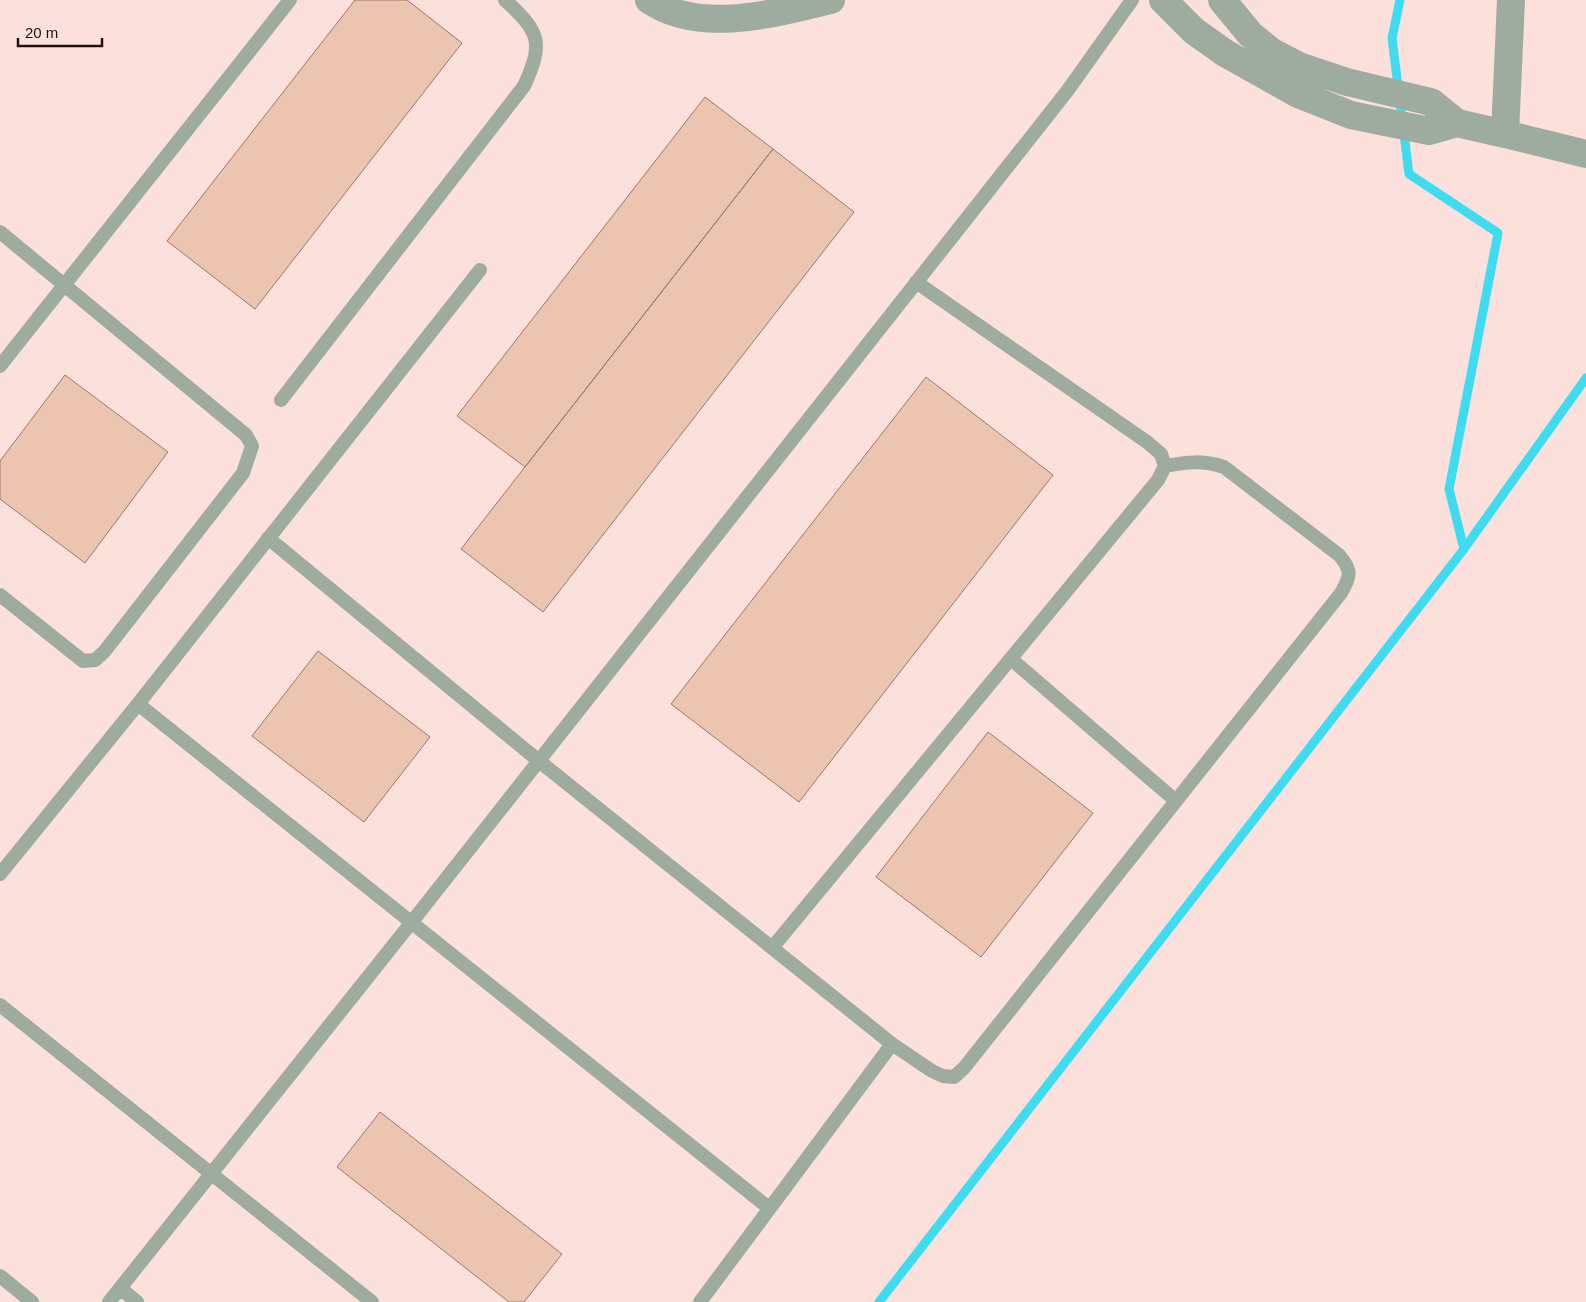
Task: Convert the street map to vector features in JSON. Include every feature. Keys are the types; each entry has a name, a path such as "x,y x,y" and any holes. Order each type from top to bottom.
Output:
{"street":[{"path":"649,0 659,7 693,16 731,19 767,15 831,0"},
{"path":"1164,0 1194,31 1224,53 1298,94 1351,115 1429,131 1457,123"},
{"path":"1222,0 1250,34 1272,52 1299,66 1347,82 1431,102 1457,123 1586,154"},
{"path":"1505,134 1510,0"}],"lane":[{"path":"0,366 290,0"},
{"path":"281,400 524,86 534,65 537,49 534,32 524,17 505,0"},
{"path":"109,1302 411,923 1068,90 1132,0"},
{"path":"0,232 246,435 252,446 243,473 104,652 95,660 83,661 0,595"},
{"path":"0,874 138,704 480,270"},
{"path":"772,948 1158,480 1165,466 1161,454 1147,442 916,282"},
{"path":"268,538 539,761 892,1044 932,1071 943,1076 954,1077 964,1068 1341,593 1349,579 1348,566 1339,555 1224,467 1207,462 1192,461 1165,466"},
{"path":"1011,659 1176,801"},
{"path":"138,704 769,1208"},
{"path":"0,1005 372,1302"},
{"path":"700,1302 892,1044"},
{"path":"0,1276 32,1302"},
{"path":"120,1288 137,1302"}],"building":[{"path":"355,0 407,0 462,43 255,309 167,241"},
{"path":"705,97 773,149 525,467 457,416"},
{"path":"773,149 854,212 543,612 461,549"},
{"path":"65,375 168,452 85,563 0,499 0,461"},
{"path":"926,377 1053,475 799,802 671,704"},
{"path":"318,651 430,737 364,822 252,736"},
{"path":"988,732 1093,813 981,957 876,877"},
{"path":"380,1112 562,1254 524,1302 509,1302 337,1167"}],"waterway":[{"path":"879,1302 1464,549 1449,489 1498,233 1409,174 1392,38 1400,0"},
{"path":"1464,549 1586,378"}]}
